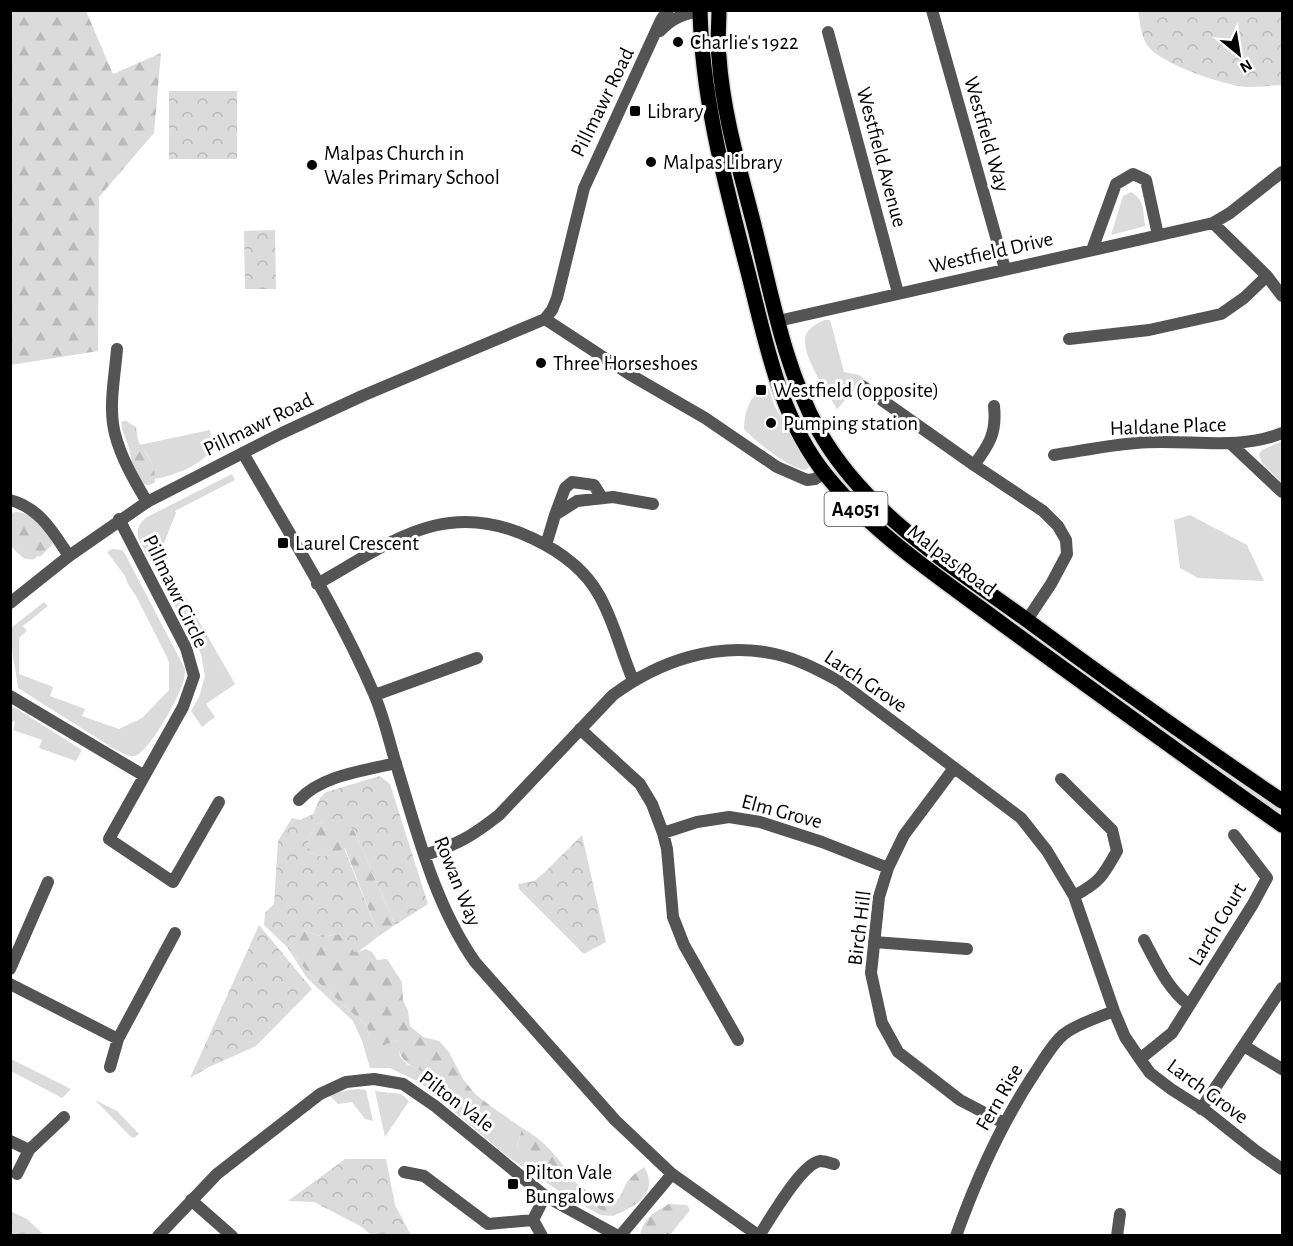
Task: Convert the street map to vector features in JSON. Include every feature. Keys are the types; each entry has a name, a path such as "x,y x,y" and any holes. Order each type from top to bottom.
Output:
{"main road":[{"name":"Malpas Road","path":"719,10 718,56 728,123 778,321 802,396 819,431 842,465 891,517 916,538 1027,620 1282,801"},
{"name":"Malpas Road","path":"701,11 701,48 708,106 764,332 780,392 794,425 824,473 856,509 909,555 1176,752 1282,825"}],"street":[{"name":"Pillmawr Road","path":"10,603 119,519 147,502 362,396 545,319 557,298 584,188 661,20 668,10"},
{"name":"Westfield Way","path":"932,10 1005,269"},
{"name":"Pillmawr Road","path":"654,38 675,18 701,11"},
{"name":"Westfield Avenue","path":"828,32 898,293"},
{"path":"1282,172 1230,213 1213,223 1267,276 1282,296"},
{"path":"1092,250 1116,184 1133,174 1146,180 1158,235"},
{"name":"Westfield Drive","path":"778,321 1213,223"},
{"path":"1069,339 1149,330 1221,314 1244,298 1267,276"},
{"path":"545,319 620,369 705,418 777,467 807,480 815,479 824,473"},
{"path":"117,349 113,404 114,433 130,475 147,502"},
{"path":"862,386 1043,511 1058,526 1066,540 1067,554 1051,584 1027,620"},
{"path":"974,465 991,440 996,424 994,406"},
{"name":"Haldane Place","path":"1054,455 1137,443 1231,444 1263,441 1282,433"},
{"path":"1231,444 1282,492"},
{"name":"Rowan Way","path":"243,453 345,632 375,695 425,855 444,909 460,940 476,962 615,1120 672,1174 759,1236"},
{"path":"546,544 565,488 572,482 594,486 602,498"},
{"path":"555,515 578,501 602,498 613,497 653,504"},
{"path":"10,500 21,503 39,514 69,556"},
{"name":"Pillmawr Circle","path":"119,519 186,648 194,676 183,707 142,775 109,838 173,882 219,802"},
{"path":"317,584 408,533 433,525 457,521 481,522 513,529 546,544 578,567 598,593 633,680"},
{"name":"Larch Grove","path":"425,855 457,844 490,823 613,695 633,680 668,663 725,650 753,650 776,654 807,664 839,681 1021,818 1047,851 1074,896 1125,1037 1150,1073 1282,1169"},
{"path":"375,695 477,658"},
{"path":"10,696 142,775"},
{"path":"580,729 640,784 652,804 667,849 673,917 684,945 738,1040"},
{"path":"299,800 307,791 334,779 396,762"},
{"name":"Birch Hill","path":"954,768 904,835 888,868 879,897 872,973 882,1023 898,1052 960,1100 1004,1123"},
{"path":"1061,779 1112,830 1117,851 1102,877 1089,888 1074,896"},
{"name":"Elm Grove","path":"663,833 697,822 729,817 759,822 822,842 888,868"},
{"name":"Larch Court","path":"1140,1059 1172,1033 1267,878 1234,835"},
{"path":"10,969 48,882"},
{"path":"110,1066 118,1039 175,933"},
{"name":"Larch Court","path":"1144,940 1165,980 1176,995 1189,1005"},
{"path":"874,942 967,949"},
{"path":"10,984 118,1039"},
{"path":"1201,1109 1282,988"},
{"name":"Fern Rise","path":"956,1236 1004,1123 1044,1060 1063,1035 1080,1025 1114,1011"},
{"path":"1244,1046 1282,1069"},
{"name":"Pilton Vale","path":"158,1236 217,1174 320,1094 346,1082 374,1079 403,1084 435,1106 545,1196 619,1236 672,1174"},
{"path":"17,1174 29,1150 64,1117"},
{"path":"10,1141 29,1150"},
{"path":"759,1236 789,1190 806,1169 820,1161 834,1164"},
{"path":"404,1172 424,1176 488,1224 533,1220"},
{"path":"533,1220 545,1196"},
{"path":"191,1200 232,1236"},
{"path":"1117,1236 1120,1214"},
{"path":"533,1220 542,1236"}],"green space":[{"path":"11,10 86,11 113,74 161,53 154,133 99,197 98,351 11,365"},
{"path":"1138,11 1282,11 1282,85 1250,87 1226,83 1166,60 1146,43"},
{"path":"169,91 237,91 237,159 169,159"},
{"path":"1131,192 1141,202 1145,226 1111,235 1123,196"},
{"path":"275,230 276,289 245,289 244,231"},
{"path":"824,320 830,320 844,372 859,375 864,379 837,409 814,370 806,348 805,339 808,331"},
{"path":"767,384 775,407 808,462 809,467 806,470 799,469 783,460 744,429 750,404 756,393"},
{"path":"122,421 136,427 139,442 154,471 155,482 150,485 140,484 137,478 122,430"},
{"path":"210,430 212,445 204,458 197,464 179,472 154,479 151,460 139,445"},
{"path":"1282,441 1282,483 1262,463 1259,454 1262,450"},
{"path":"232,474 235,480 175,511 161,555 235,684 206,704 215,717 202,727 191,711 199,697 205,676 201,654 139,540 138,530 147,517"},
{"path":"16,512 34,518 50,538 53,544 40,557 37,556 31,560 24,558 11,546 10,513"},
{"path":"1190,515 1247,545 1264,581 1198,578 1180,568 1174,520"},
{"path":"112,549 122,550 125,554 185,669 182,685 168,715 147,746 134,756 116,750 18,688 11,643 11,628 44,602 48,606 23,626 27,631 19,638 19,674 53,687 50,696 85,709 82,716 119,729 142,718 169,690 169,663 125,576 107,552"},
{"path":"11,705 82,750 76,761 39,748 42,740 13,730 15,722 11,721"},
{"path":"1170,734 1282,811 1282,816 1168,737"},
{"path":"380,776 390,784 428,904 395,925 354,830 336,821 316,824 309,837 307,851 326,856 344,848 379,936 358,952 354,952 349,941 339,934 322,937 302,930 287,947 264,925 265,913 274,904 278,841 292,818 300,820 313,814 320,798 326,792"},
{"path":"328,820 345,822 354,830 395,925 379,936 345,848 326,856 307,851 309,837 316,824"},
{"path":"582,835 606,942 584,954 519,889 518,884 534,881"},
{"path":"259,925 312,989 256,1046 190,1078"},
{"path":"302,930 322,937 339,934 358,952 366,949 372,952 377,960 387,959 402,982 403,1000 408,1011 410,1026 423,1037 439,1041 449,1052 463,1079 475,1094 492,1107 483,1119 478,1119 468,1112 456,1097 454,1087 448,1081 406,1062 400,1053 398,1040 384,1045 370,1042 367,1026 310,975 287,947"},
{"path":"287,947 310,975 367,1026 368,1033 386,1044 398,1040 400,1057 408,1065 451,1081 457,1091 456,1097 470,1116 483,1119 492,1107 522,1128 517,1147 573,1180 581,1187 588,1201 613,1216 600,1215 565,1195 507,1156 419,1082 390,1068 370,1068 353,1021 307,978"},
{"path":"10,1059 71,1089 62,1098 11,1071"},
{"path":"366,1090 373,1121 365,1119 352,1102 338,1104 330,1096 338,1092"},
{"path":"375,1091 401,1094 409,1101 385,1137"},
{"path":"95,1100 117,1111 139,1134 134,1138 131,1137"},
{"path":"522,1128 551,1151 573,1180 563,1174 555,1178 539,1171 517,1155"},
{"path":"345,1159 386,1159 395,1205 411,1235 371,1235 362,1227 314,1202 288,1201"},
{"path":"644,1167 649,1184 647,1192 637,1203 613,1216 593,1205 582,1193 581,1187 613,1203 620,1197 628,1180"},
{"path":"669,1204 687,1205 690,1210 670,1235 640,1235 644,1224 650,1217"},
{"path":"10,1211 27,1219 44,1235 11,1235"}],"place":[{"name":"Charlie's 1922","path":"678,42"},
{"name":"Library","path":"635,111"},
{"name":"Malpas Library","path":"651,162"},
{"name":"Malpas Church in Wales Primary School","path":"312,165"},
{"name":"Three Horseshoes","path":"541,363"},
{"name":"Westfield (opposite)","path":"761,390"},
{"name":"Pumping station","path":"771,423"},
{"name":"Laurel Crescent","path":"283,543"},
{"name":"Pilton Vale Bungalows","path":"513,1184"}]}
